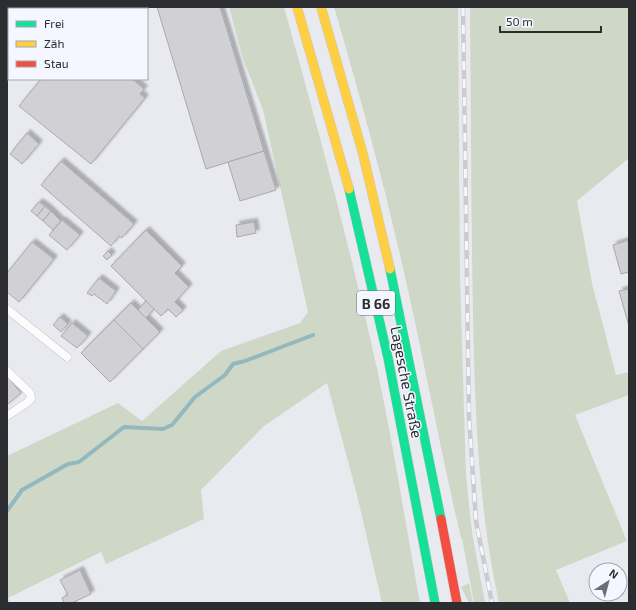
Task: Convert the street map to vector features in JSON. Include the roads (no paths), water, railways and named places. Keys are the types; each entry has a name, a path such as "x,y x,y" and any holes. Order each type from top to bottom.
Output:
{"highway":[{"name":"Lagesche Straße","path":"297,7 328,110 355,211 387,352 435,603"},
{"name":"Lagesche Straße","path":"321,7 356,130 384,238 407,343 457,603"}],"lane":[{"path":"7,309 67,357"},
{"path":"7,371 30,393 31,398 28,402 7,416"}],"waterway":[{"path":"7,511 22,490 68,464 79,462 124,427 163,429 172,425 195,397 225,375 233,364 245,361 313,335"}],"railway":[{"path":"463,7 469,417 476,521 492,603"}]}
